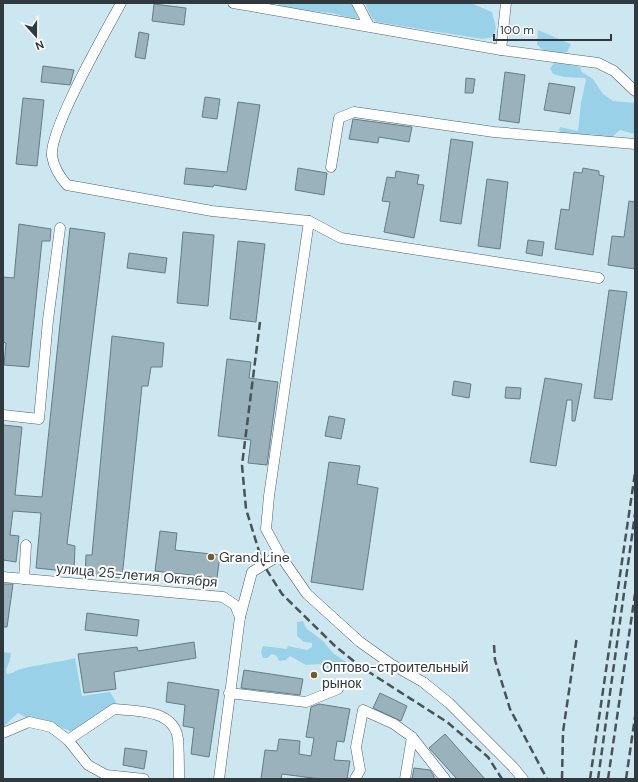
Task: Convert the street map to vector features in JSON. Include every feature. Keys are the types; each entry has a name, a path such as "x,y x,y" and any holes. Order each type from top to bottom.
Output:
{"street":[{"path":"120,3 59,125 52,154 56,173 67,185 212,211 309,221 341,238 599,278"},
{"path":"233,3 272,6 369,26 501,50 598,63 614,71 635,91"},
{"path":"356,3 369,26"},
{"path":"501,50 506,3"},
{"path":"331,167 339,118 354,112 494,132 635,144"},
{"path":"309,221 269,496 266,529 280,555 307,594 360,642 391,664 423,682 449,704 513,766 523,779"},
{"path":"3,415 38,419 48,320 60,228"},
{"path":"24,579 26,544"},
{"path":"219,779 240,617 252,572 280,555"},
{"name":"улица 25-летия Октября","path":"3,577 223,597 235,605 240,617"},
{"path":"229,693 306,702 338,689"},
{"path":"68,740 114,709 159,715 172,725 178,737 179,779"},
{"path":"355,779 360,770 356,747 363,710 394,724 412,737 444,779"},
{"path":"3,733 30,722 51,727 68,740 88,765 106,775 144,779"},
{"path":"405,779 412,737"}],"shaded area":[{"path":"277,3 351,3 358,18 355,19 331,13 282,8"},
{"path":"365,3 471,3 492,12 496,28 493,37 483,39 376,22 371,17"},
{"path":"538,30 571,44 567,52 562,54 544,52 537,44"},
{"path":"555,62 580,67 582,72 593,79 603,94 613,101 635,103 635,134 620,130 611,138 605,138 591,134 585,137 561,134 559,130 560,127 578,131 581,103 586,80 585,78 564,77 553,74 550,68"},
{"path":"303,621 306,628 323,641 333,653 359,671 359,674 347,670 329,669 319,664 306,665 290,656 286,660 279,661 277,656 272,654 267,658 263,658 261,652 263,646 287,649 288,646 307,650 312,647 312,643 304,642 297,636 297,622"},
{"path":"3,652 11,653 6,670 7,674 28,667 75,658 82,696 110,692 116,702 112,708 72,732 44,720 31,720 18,713 3,727"}],"building":[{"path":"154,4 186,8 184,25 152,21"},
{"path":"139,32 149,34 145,59 135,57"},
{"path":"43,66 74,70 70,85 41,82"},
{"path":"505,72 525,75 519,123 499,120"},
{"path":"466,78 475,79 473,93 465,93"},
{"path":"549,83 575,87 570,114 544,110"},
{"path":"205,97 220,99 217,119 202,117"},
{"path":"23,98 44,100 37,166 16,164"},
{"path":"238,102 260,105 246,190 214,185 213,187 184,184 186,168 227,172"},
{"path":"353,119 412,127 409,142 379,137 378,143 349,139"},
{"path":"451,139 473,142 461,224 440,221"},
{"path":"298,168 327,173 324,195 295,190"},
{"path":"583,168 599,171 599,175 604,176 593,255 555,249 561,209 569,210 574,172 582,173"},
{"path":"396,171 419,175 417,184 424,185 414,238 384,232 390,202 382,201 387,177 395,178"},
{"path":"487,179 508,182 500,249 478,246"},
{"path":"629,201 635,202 635,269 608,265 612,236 624,237"},
{"path":"19,224 51,229 50,241 42,241 29,367 4,365 6,343 3,342 3,277 14,278"},
{"path":"70,228 105,233 67,544 75,546 74,572 36,568 41,513 13,511 10,535 19,536 16,562 3,560 3,425 22,427 15,495 42,497"},
{"path":"183,232 214,235 208,306 177,303"},
{"path":"528,240 544,242 542,256 526,253"},
{"path":"238,241 265,244 256,322 230,319"},
{"path":"129,253 167,258 165,273 127,268"},
{"path":"609,290 627,292 612,400 594,398"},
{"path":"112,336 164,343 162,367 151,367 148,386 142,386 122,578 85,575 86,555 92,555"},
{"path":"227,359 251,362 249,378 278,382 267,465 248,463 251,440 218,436"},
{"path":"545,378 582,384 575,421 572,421 572,400 567,400 556,466 530,462"},
{"path":"454,381 471,384 469,398 452,395"},
{"path":"506,387 521,388 520,399 505,398"},
{"path":"329,416 345,419 341,439 325,436"},
{"path":"329,462 360,466 357,484 378,488 363,590 311,582"},
{"path":"160,531 177,533 175,550 220,555 217,578 155,571"},
{"path":"3,584 13,584 7,627 3,627"},
{"path":"87,613 139,620 137,636 85,630"},
{"path":"194,642 196,658 114,672 116,689 84,693 78,654 137,647 138,651"},
{"path":"244,670 303,679 300,695 241,688"},
{"path":"168,682 219,690 209,757 191,754 194,728 183,726 185,705 166,702"},
{"path":"380,693 407,706 401,721 373,708"},
{"path":"319,704 350,709 344,742 337,741 334,760 350,761 347,779 320,779 282,774 281,779 261,779 265,750 277,751 279,739 300,741 299,754 311,756 314,738 306,737 311,707"},
{"path":"445,734 485,779 457,779 429,748"},
{"path":"125,748 147,751 144,769 123,765"},
{"path":"414,768 430,770 434,776 434,779 412,779"}],"railway":[{"path":"260,322 242,465 246,509 263,564 282,594 335,646 361,667 447,722 488,757 502,779"},
{"path":"590,779 635,473"},
{"path":"598,779 635,514"},
{"path":"608,779 635,594"},
{"path":"562,779 563,732 577,636"},
{"path":"494,645 495,660 510,709 547,779"},
{"path":"626,779 635,717"}],"place":[{"name":"Grand Line","path":"211,557"},
{"name":"Оптово-строительный рынок","path":"314,675"}]}
